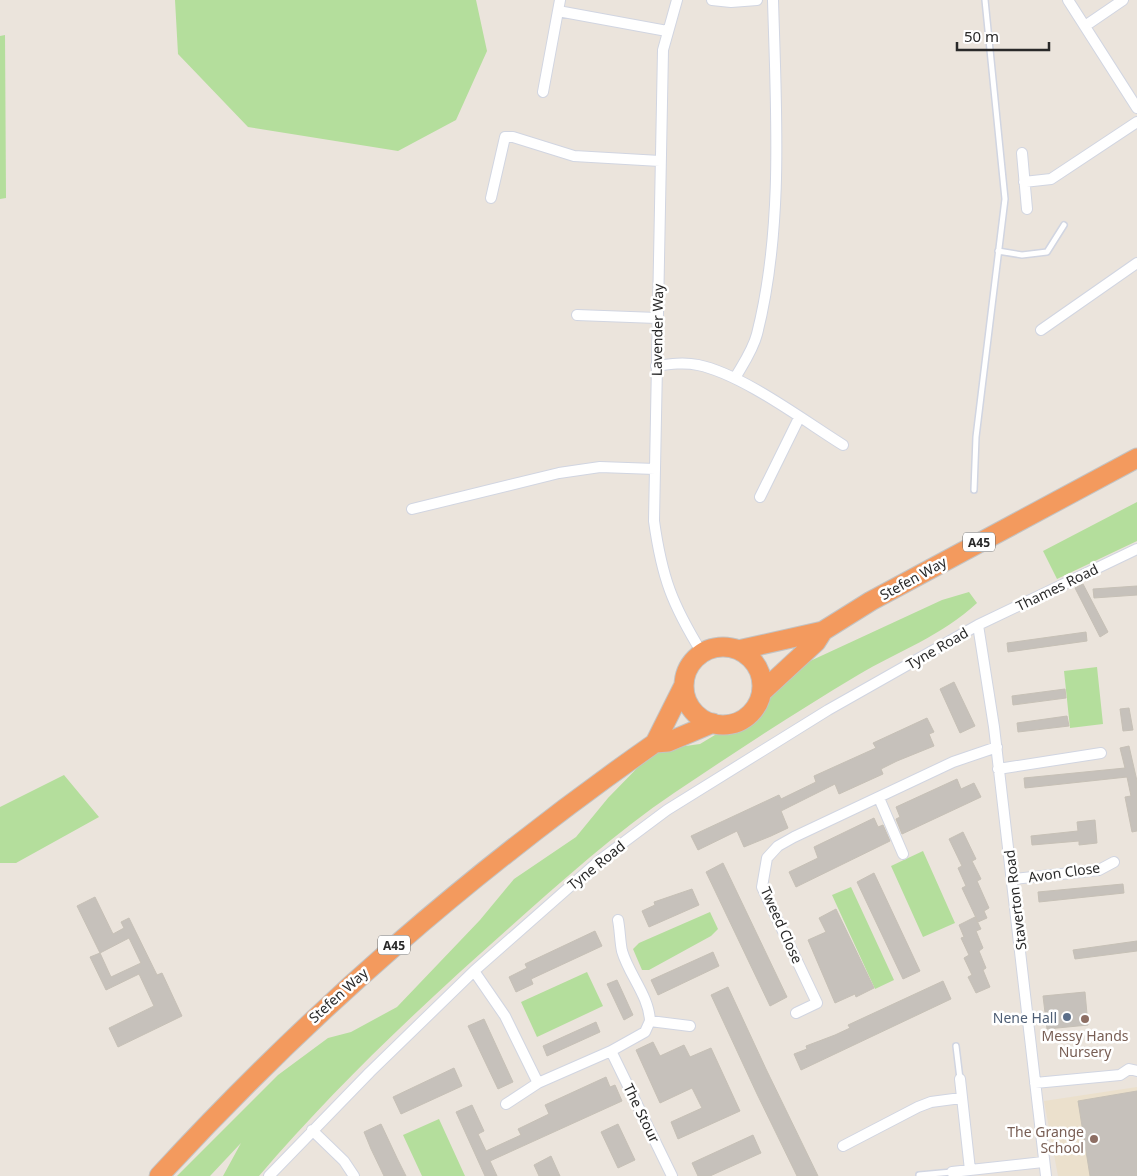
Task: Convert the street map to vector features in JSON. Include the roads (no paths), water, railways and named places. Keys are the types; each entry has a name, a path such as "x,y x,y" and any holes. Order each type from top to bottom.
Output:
{"highway":[{"name":"Stefen Way","path":"738,650 823,631 945,560 1137,458"},
{"name":"Stefen Way","path":"762,692 816,642 823,631"},
{"path":"726,646 749,656 757,666 762,692 757,704 749,714 738,722 726,725 713,724 701,718 691,709 686,698 684,685 686,672 692,661 702,653 726,646"},
{"name":"Stefen Way","path":"159,1176 216,1113 303,1028 417,925 564,806 654,743 684,685"},
{"name":"Stefen Way","path":"654,743 668,742 713,724"}],"street":[{"path":"543,92 560,0"},
{"name":"Lavender Way","path":"677,0 663,50 654,521 665,582 679,615 702,653"},
{"path":"712,0 731,2 757,0"},
{"path":"735,378 746,360 757,335 772,250 778,146 773,0"},
{"path":"1068,0 1137,108"},
{"path":"1085,26 1123,0"},
{"path":"558,11 667,31"},
{"path":"1024,182 1051,179 1137,122"},
{"path":"491,198 505,137 513,136 574,156 660,161"},
{"path":"1022,153 1027,209"},
{"path":"1041,330 1137,263"},
{"path":"577,315 657,318"},
{"path":"656,366 681,363 698,365 735,378 843,445"},
{"path":"760,497 799,418"},
{"path":"412,509 558,473 600,467 655,469"},
{"name":"Thames Road","path":"978,624 1137,549"},
{"name":"Staverton Road","path":"978,624 997,747 998,769 1013,880 1046,1176"},
{"name":"Tyne Road","path":"269,1176 312,1130 474,971 600,860 667,810 828,710 978,624"},
{"name":"Tweed Close","path":"796,1013 817,1003 762,887 767,858 778,846 794,837 953,762 997,747"},
{"path":"998,769 1101,753"},
{"path":"879,798 903,854"},
{"name":"Avon Close","path":"1013,880 1099,870 1114,862"},
{"path":"506,1104 538,1083 612,1051 645,1032 650,1020 650,1009 634,982 622,951 618,920"},
{"path":"474,971 505,1016 538,1083"},
{"path":"650,1020 690,1026"},
{"name":"The Stour","path":"612,1051 672,1176"},
{"path":"1035,1083 1120,1075 1129,1069 1137,1071"},
{"path":"960,1079 970,1170"},
{"path":"842,1146 918,1107 931,1102 961,1098"},
{"path":"312,1130 344,1161 354,1176"},
{"path":"952,1172 970,1170 996,1172 1043,1162"}],"lane":[{"path":"974,490 976,436 1005,199 985,0"},
{"path":"998,251 1022,255 1047,252 1064,225"},
{"path":"956,1046 960,1079"},
{"path":"919,1175 952,1172"}],"place":[{"name":"Nene Hall","path":"1067,1017"},
{"name":"Messy Hands Nursery","path":"1085,1019"},
{"name":"The Grange School","path":"1094,1139"}]}
